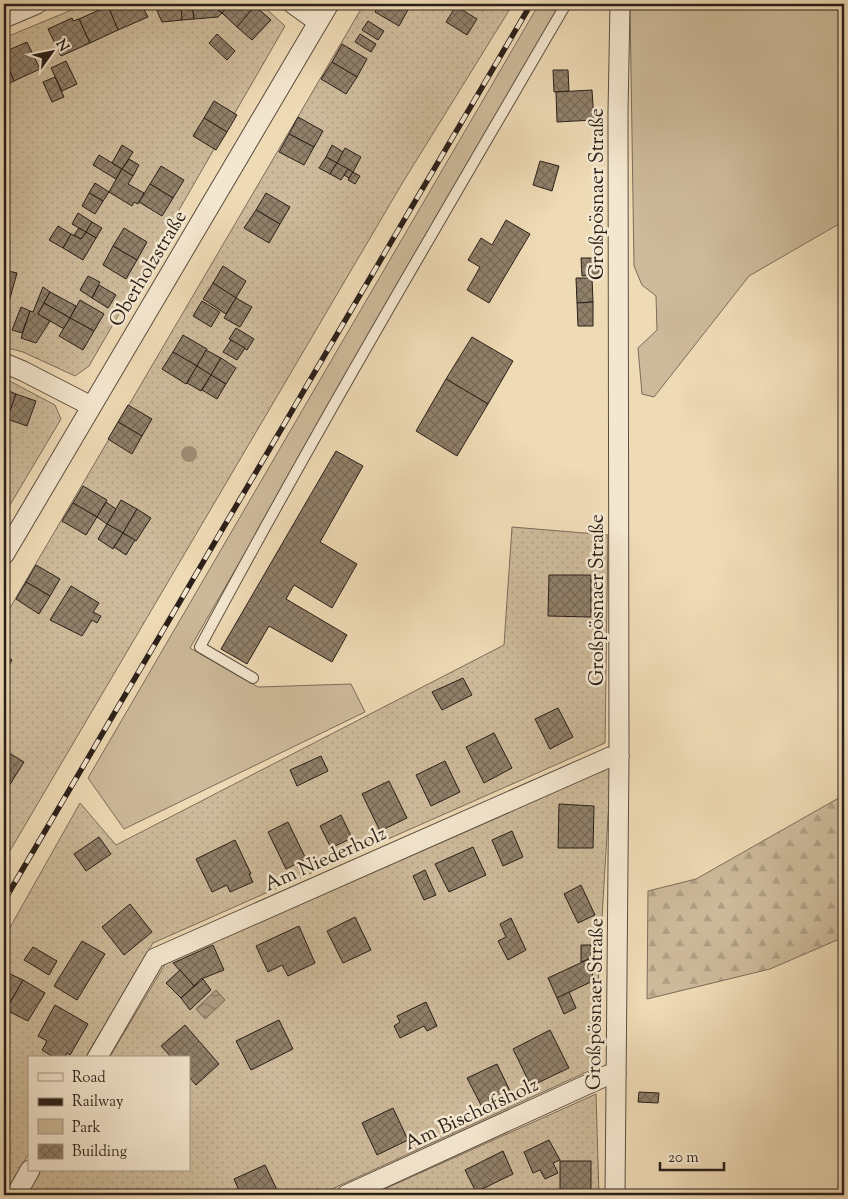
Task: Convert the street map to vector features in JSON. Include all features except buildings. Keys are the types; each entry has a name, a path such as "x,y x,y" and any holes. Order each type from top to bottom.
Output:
{"street":[{"path":"4,18 37,4"},
{"path":"293,4 318,22"},
{"name":"Oberholzstraße","path":"4,554 329,4"},
{"name":"Großpösnaer Straße","path":"615,1195 619,756 618,112 620,4"},
{"path":"4,363 91,406"},
{"name":"Am Niederholz","path":"97,1056 155,958 610,757 619,756"},
{"name":"Am Bischofsholz","path":"346,1195 608,1075 616,1074"},
{"path":"16,1195 29,1172"}],"lane":[{"path":"253,678 200,647 232,586 566,4"}],"green space":[{"path":"86,4 261,4 285,26 89,366 75,376 23,352 4,347 4,38"},
{"path":"364,4 513,4 403,182 4,861 4,618"},
{"path":"539,4 562,4 190,648 258,687 351,684 365,712 124,829 88,778"},
{"path":"630,4 844,4 844,221 749,276 654,397 642,394 638,348 657,330 656,296 642,285 634,266"},
{"path":"4,378 55,405 61,419 4,515"},
{"path":"512,527 608,535 605,743 153,943 86,1056 28,1056 28,1155 4,1195 4,938 80,803 116,845 504,645"},
{"path":"611,767 593,1069 319,1195 26,1195 40,1172 190,1172 190,1056 110,1056 167,961"},
{"path":"844,795 844,937 770,969 647,999 648,891 696,879"},
{"path":"596,1094 599,1195 371,1195"}],"water":[{"path":"216,990 225,1000 205,1019 196,1009"}],"railway":[{"path":"4,901 531,4"}]}
